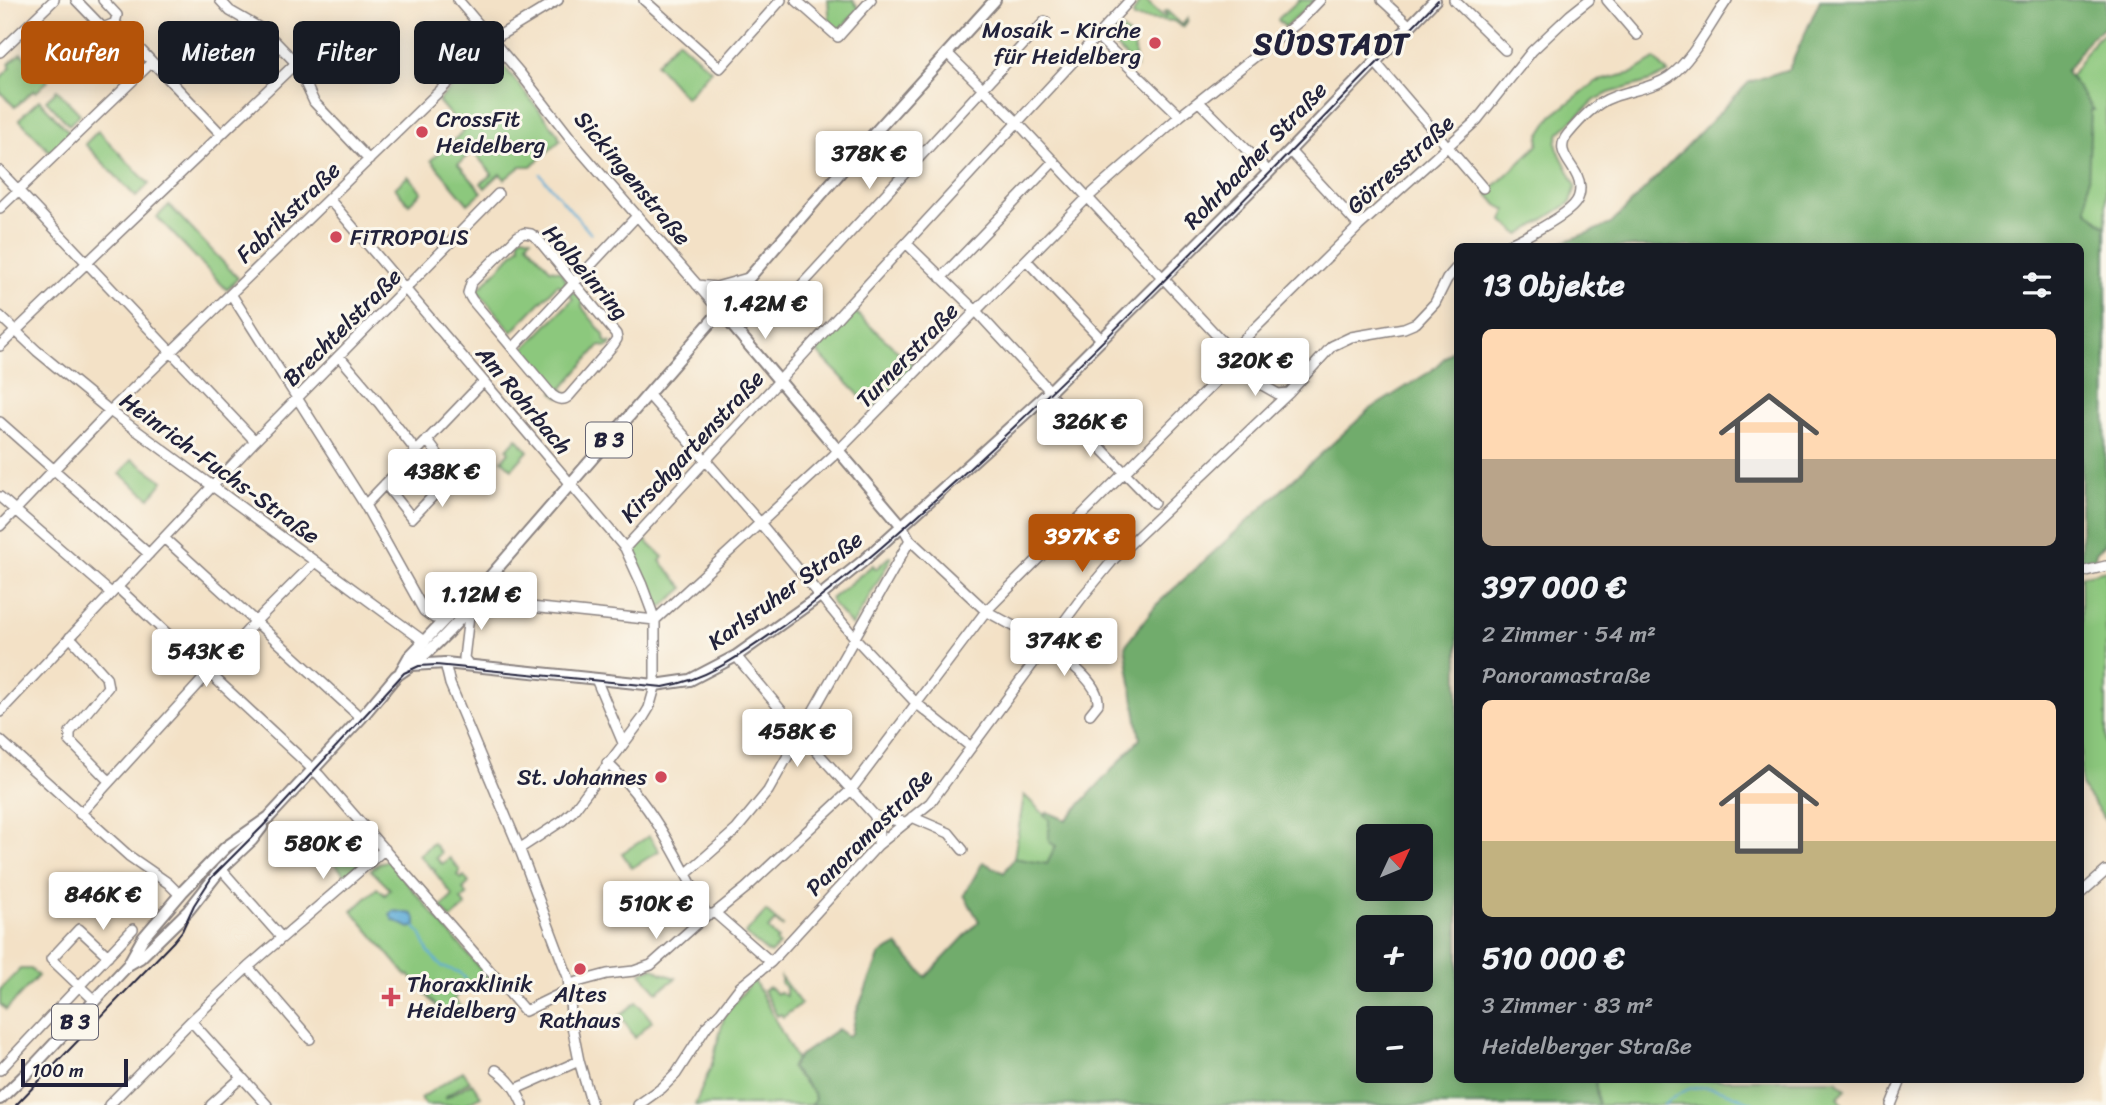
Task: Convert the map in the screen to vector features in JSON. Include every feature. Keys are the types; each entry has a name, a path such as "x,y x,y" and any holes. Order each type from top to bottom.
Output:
{"main road":[{"path":"720,311 995,0"},
{"name":"Rohrbacher Straße","path":"1163,278 1435,0"},
{"name":"Karlsruher Straße","path":"412,665 445,663 655,685 690,680 736,656 820,596 903,527 1049,392 1163,278"},
{"name":"Sickingenstraße","path":"720,311 903,527"},
{"name":"B 3","path":"396,676 436,645 470,607 488,579 720,311"},
{"name":"B 3","path":"128,965 140,958 194,905 221,869 252,840 269,817 361,718 409,657 470,593 488,579"},
{"name":"B 3","path":"0,1098 27,1073 128,965 143,938 180,895 226,847 269,817"},
{"name":"B 3","path":"166,930 180,902 180,895"},
{"name":"B 3","path":"2,1105 27,1073"}],"street":[{"path":"0,52 54,0"},
{"path":"76,0 96,21"},
{"path":"103,0 117,15 115,21"},
{"path":"219,0 230,11 265,30 293,60"},
{"name":"Sickingenstraße","path":"458,0 476,21"},
{"name":"Fabrikstraße","path":"504,33 558,0"},
{"path":"643,0 720,68 781,0"},
{"path":"796,0 838,37 871,0"},
{"name":"Kirschgartenstraße","path":"625,548 1130,0"},
{"name":"Turnerstraße","path":"655,620 837,452 1087,198 1180,116 1276,41 1321,0"},
{"path":"1382,0 1410,26"},
{"path":"1454,0 1505,50"},
{"name":"Görresstraße","path":"385,849 525,1011 570,986 607,974 634,971 651,965 746,888 851,790 986,611 1124,473 1360,226 1486,110 1532,51 1589,0"},
{"path":"1607,0 1637,35"},
{"path":"1512,243 1559,216 1577,201 1580,181 1563,151 1564,138 1571,130 1604,101 1671,75 1685,62 1727,0"},
{"path":"775,314 1045,22"},
{"path":"1097,36 1180,116"},
{"path":"947,52 1017,122 1264,386 1278,394 1289,393"},
{"path":"144,54 221,134"},
{"name":"Sickingenstraße","path":"504,54 636,217 720,311"},
{"path":"0,208 152,62"},
{"path":"1375,62 1483,188"},
{"path":"0,346 293,66"},
{"path":"306,84 314,102 369,160"},
{"name":"Fabrikstraße","path":"0,525 110,411 447,84"},
{"path":"1199,102 1269,172"},
{"path":"1290,151 1360,226"},
{"path":"941,278 1054,161"},
{"path":"0,171 256,441"},
{"name":"Brechtelstraße","path":"0,712 256,441 498,194"},
{"name":"Am Rohrbach","path":"329,199 625,548 655,620 655,685 649,708 636,730 607,763 572,811 562,821 519,849"},
{"path":"513,348 636,217"},
{"name":"Holbeinring","path":"528,233 537,238 614,330 617,339 569,396 561,400 552,396 513,348 469,296 468,290 471,283 518,236 528,233"},
{"path":"906,243 975,312 1154,503"},
{"path":"1026,260 1102,340"},
{"name":"Panoramastraße","path":"638,1105 676,1074 707,1026 734,994 771,962 878,845 930,803 1043,643 1114,559 1269,413 1326,352 1339,341 1351,337 1404,328 1416,323 1435,303 1454,271"},
{"path":"697,285 716,287 748,278"},
{"path":"231,294 365,505 424,611 433,618 446,620"},
{"name":"Heinrich-Fuchs-Straße","path":"0,316 110,411 425,642"},
{"path":"339,356 380,403 416,451"},
{"path":"365,505 483,382"},
{"path":"1264,386 1269,401 1269,413"},
{"path":"648,394 855,638 916,703 971,747"},
{"path":"0,422 149,554"},
{"path":"385,484 412,518 453,476 427,440"},
{"path":"0,499 114,590 210,673 313,770 385,849 248,967 109,1105"},
{"path":"0,499 0,525"},
{"path":"903,527 910,540 986,611 1043,643 1077,670 1097,693 1098,704 1090,714"},
{"path":"164,538 361,718"},
{"path":"686,874 736,830 768,791 910,540"},
{"path":"80,814 256,621 315,562"},
{"path":"2084,571 2106,566"},
{"path":"488,579 521,606 655,620"},
{"path":"469,665 464,658 470,607"},
{"path":"71,638 106,677 108,687 70,732 70,740 109,781"},
{"path":"736,656 800,733 874,815 880,828 878,845"},
{"path":"445,663 450,685 519,849 570,986 572,1026 592,1105"},
{"path":"596,679 623,743"},
{"path":"0,740 80,814 180,895"},
{"path":"607,763 639,796 711,914 771,962"},
{"path":"874,815 909,820 949,833 964,850"},
{"path":"221,869 281,937"},
{"path":"2084,890 2106,871"},
{"path":"95,1000 51,959 79,929 108,956"},
{"path":"0,1070 133,929"},
{"path":"248,967 310,1039"},
{"path":"191,1021 267,1105"},
{"path":"516,1089 579,1061"},
{"path":"496,1070 508,1078 523,1105"},
{"path":"211,1105 242,1077"},
{"path":"1891,1105 1900,1083"}],"green space":[{"path":"828,0 853,0 859,9 840,29 834,29 830,24"},
{"path":"1140,0 1145,0 1164,17 1167,15 1164,12 1167,11 1182,25 1188,18 1188,21 1183,27 1173,21 1134,18 1133,14"},
{"path":"1299,0 1315,0 1285,27 1279,18"},
{"path":"1820,0 2106,0 2106,27 2091,37 2066,72 2094,110 2091,110 2087,210 2106,227 2105,544 2096,552 2094,563 2084,566 2084,243 1561,243 1611,224 1749,82 1789,69"},
{"path":"1117,25 1134,40 1136,67 1106,37"},
{"path":"2106,33 2106,358 2084,260 2084,243 2025,243 2093,109 2070,77 2095,40"},
{"path":"678,40 711,70 686,98 656,64"},
{"path":"21,53 21,84 45,84 15,107 0,92 0,78 11,67 9,64"},
{"path":"1655,59 1668,73 1595,100 1559,133 1556,143 1558,150 1576,186 1571,202 1520,235 1503,221 1506,210 1497,205 1487,193 1538,145 1539,136 1552,116 1595,82 1632,73"},
{"path":"504,66 561,140 531,166 521,166 505,179 500,174 485,188 481,183 492,174 473,151 458,164 482,192 468,204 431,160 464,131 438,101 456,84 504,84"},
{"path":"57,90 80,114 69,125 46,100"},
{"path":"39,100 71,134 51,153 19,119"},
{"path":"98,131 149,184 136,197 85,144"},
{"path":"408,176 422,192 409,204 395,188"},
{"path":"169,205 238,278 227,290 157,217"},
{"path":"519,238 531,238 527,243 550,269 560,271 567,283 563,288 558,284 512,332 480,294 474,298 471,289 474,286 481,287 520,246"},
{"path":"569,294 578,294 583,301 582,307 604,335 605,342 611,343 608,347 599,346 562,389 567,393 560,397 553,392 557,388 524,349 573,299"},
{"path":"854,311 915,367 874,410 816,351"},
{"path":"1454,349 1454,1083 1595,1083 1598,1105 811,1105 815,1100 814,1093 791,1068 799,1056 838,1029 848,1036 852,1033 856,1013 880,954 897,945 926,977 979,921 964,895 983,862 1004,873 1014,858 1047,864 1056,846 1049,842 1049,819 1044,815 1047,812 1066,820 1140,739 1125,646 1156,605 1369,410 1431,371"},
{"path":"517,438 528,451 512,469 502,460"},
{"path":"132,459 163,481 150,498 120,474"},
{"path":"642,537 663,557 660,561 684,588 662,607 656,606 630,549"},
{"path":"892,557 852,626 831,599 873,565 876,569"},
{"path":"2106,570 2106,821 2084,790 2084,575"},
{"path":"1024,795 1049,819 1049,842 1056,846 1047,865 1014,858"},
{"path":"332,828 341,838 345,836 349,840 363,831 378,848 346,876 316,843"},
{"path":"649,836 659,851 632,868 622,853"},
{"path":"433,843 441,853 436,858 442,864 450,858 460,871 457,875 461,879 464,876 469,883 463,889 467,895 461,900 466,906 451,919 441,907 453,896 435,870 419,855"},
{"path":"388,861 490,980 479,990 472,983 454,998 460,1006 447,1018 352,911 377,888 385,895 390,889 371,870 379,863"},
{"path":"766,911 783,926 775,921 768,929 778,939 776,942 779,945 770,954 745,934"},
{"path":"654,968 676,978 657,992 641,973"},
{"path":"20,969 31,969 38,976 6,1010 0,1004 0,990"},
{"path":"781,977 801,1004 783,1017 781,1014 777,1016 763,990 769,987 777,994 779,992 786,996"},
{"path":"754,980 796,1059 791,1068 814,1094 815,1100 811,1105 695,1105 712,1064 725,1013"},
{"path":"637,1002 652,1021 635,1038 620,1015"},
{"path":"463,1071 470,1081 446,1098 472,1083 481,1096 464,1105 426,1105 421,1098"},
{"path":"1595,1083 1840,1083 1846,1089 1838,1097 1843,1105 1598,1105"}],"water":[{"path":"394,911 412,914 416,919 416,926 410,928 393,920 390,914"}],"waterway":[{"path":"540,174 591,234"},
{"path":"415,927 429,953 443,967 459,972 466,979"},
{"path":"1663,1105 1684,1091 1700,1087 1725,1092 1756,1105"}],"tram line":[{"path":"16,1105 174,941 212,877 263,826 404,673 419,666 436,665 663,687 696,678 741,654 784,625 852,572 1007,434 1196,248 1438,0"}],"place":[{"name":"Mosaik - Kirche für Heidelberg","path":"1155,43"},
{"name":"CrossFit Heidelberg","path":"422,132"},
{"name":"FiTROPOLIS","path":"336,237"},
{"name":"St. Johannes","path":"661,777"},
{"name":"Altes Rathaus","path":"580,969"},
{"name":"Thoraxklinik Heidelberg","path":"391,997"}],"district":[{"name":"SÜDSTADT","path":"1332,44"}]}
